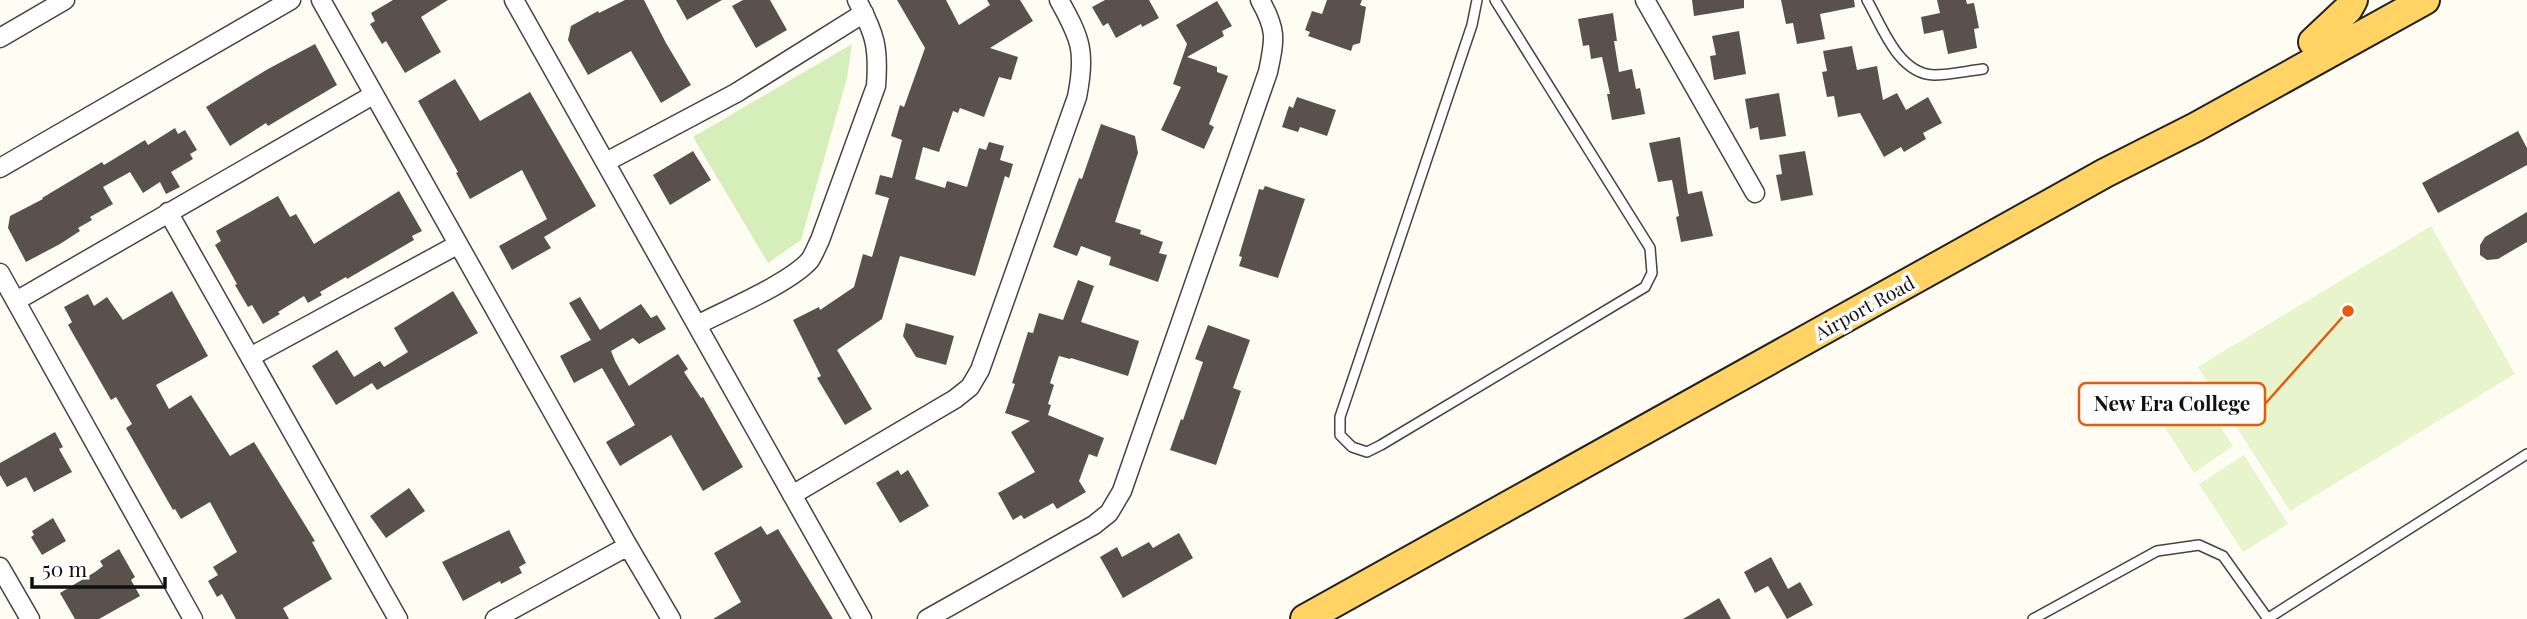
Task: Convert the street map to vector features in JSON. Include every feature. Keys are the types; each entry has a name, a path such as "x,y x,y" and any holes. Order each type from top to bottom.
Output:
{"main road":[{"path":"2313,42 2348,9 2353,0"},
{"path":"2105,173 2188,113 2390,0"},
{"name":"Airport Road","path":"1305,619 2105,173 2196,127 2426,0"}],"street":[{"path":"0,38 65,0"},
{"path":"0,168 291,0"},
{"path":"321,0 457,245 671,619"},
{"path":"792,495 955,399 970,387 980,370 1077,97 1082,71 1081,43 1059,0"},
{"path":"927,619 1094,525 1109,513 1122,491 1268,72 1274,44 1272,21 1260,0"},
{"path":"1645,0 1755,193"},
{"path":"520,2 696,325 862,619"},
{"path":"606,162 736,93 860,7 874,32 878,61 876,86 820,240 810,259 796,271 771,287 696,325"},
{"path":"16,301 373,95"},
{"path":"168,212 398,619"},
{"path":"250,357 457,245"},
{"path":"0,273 192,619"},
{"path":"495,619 628,546"},
{"path":"0,567 30,619"}],"lane":[{"path":"1477,0 1472,25 1340,417 1339,435 1352,447 1367,452 1646,287 1652,273 1650,248 1495,0"},
{"path":"1867,0 1902,59 1917,72 1933,75 1983,69"},
{"path":"2032,619 2157,551 2199,545 2223,556 2267,619 2527,454"}],"green space":[{"path":"852,44 847,78 801,240 768,263 693,137"},
{"path":"2431,226 2515,374 2290,511 2198,367"},
{"path":"2190,380 2233,446 2194,473 2152,407"},
{"path":"2244,455 2288,524 2243,552 2199,484"}],"building":[{"path":"393,0 448,0 421,17 441,52 405,73 386,41 382,44 370,24 375,21 371,13"},
{"path":"625,0 644,0 691,85 661,103 631,51 588,75 568,40 571,26"},
{"path":"676,0 722,0 687,20"},
{"path":"743,0 770,0 787,30 756,48 732,6"},
{"path":"897,0 946,0 959,25 990,5 987,0 1020,0 1033,21 990,48 1018,57 1011,80 999,77 984,117 960,108 958,113 953,111 939,152 923,147 915,179 945,188 947,181 967,187 979,148 986,150 989,142 1004,146 1000,160 1013,164 1009,178 1005,176 975,276 900,256 882,319 837,350 872,409 845,425 817,378 821,376 793,320 819,307 820,310 854,287 863,254 872,257 889,198 875,194 880,175 892,178 902,140 891,136 900,105 904,107 925,48"},
{"path":"1105,0 1149,0 1159,18 1142,27 1141,24 1116,38 1108,23 1103,26 1092,7"},
{"path":"1327,0 1362,0 1360,5 1366,7 1360,43 1353,45 1351,51 1308,36 1310,32 1305,30 1312,11 1322,14"},
{"path":"1692,0 1744,0 1744,8 1694,16"},
{"path":"1781,0 1854,0 1855,7 1820,14 1825,39 1797,44 1793,23 1786,24"},
{"path":"1937,0 1966,0 1967,4 1974,3 1979,28 1974,29 1977,48 1948,54 1943,30 1924,34 1921,17 1940,13"},
{"path":"1217,1 1232,26 1222,31 1224,36 1187,57 1217,67 1217,72 1228,76 1209,124 1214,127 1204,149 1161,130 1181,87 1173,84 1187,44 1176,25"},
{"path":"1613,13 1619,72 1632,69 1636,89 1640,88 1645,114 1612,120 1607,94 1610,94 1602,57 1591,59 1589,45 1583,46 1578,19"},
{"path":"1739,31 1746,74 1714,80 1710,56 1716,55 1712,36"},
{"path":"315,44 337,85 268,126 266,123 230,146 206,107"},
{"path":"1852,46 1857,70 1877,66 1883,100 1897,93 1906,110 1928,97 1942,123 1923,133 1926,139 1904,152 1901,147 1884,157 1860,113 1838,117 1834,96 1827,97 1822,72 1827,71 1823,51"},
{"path":"455,79 480,121 530,92 596,206 544,237 551,248 512,270 499,246 547,219 522,170 470,199 418,101"},
{"path":"1779,93 1786,136 1760,140 1758,127 1750,129 1745,99"},
{"path":"1297,97 1336,110 1327,136 1300,127 1298,132 1282,127 1289,106 1293,108"},
{"path":"1101,124 1135,136 1138,153 1115,222 1141,230 1140,234 1163,242 1159,253 1167,255 1158,282 1109,265 1111,257 1081,246 1077,256 1053,247 1079,178 1082,179"},
{"path":"175,128 178,134 185,130 197,150 190,154 193,159 171,172 180,187 166,194 160,182 143,193 130,172 103,187 113,204 90,217 92,220 78,228 80,231 26,262 8,228 10,216 102,162 104,165 145,140 148,145"},
{"path":"2518,131 2527,148 2527,165 2438,213 2422,183"},
{"path":"1680,137 1688,194 1702,191 1713,236 1681,242 1672,180 1658,182 1649,143"},
{"path":"693,151 711,180 670,205 653,175"},
{"path":"1805,151 1813,195 1781,201 1776,175 1782,174 1779,155"},
{"path":"1265,186 1305,199 1278,278 1239,266 1242,257 1239,256 1259,189 1263,190"},
{"path":"399,191 422,231 412,236 414,240 320,292 322,295 308,303 304,296 263,324 252,305 248,307 215,245 221,241 216,231 278,196 290,217 296,214 314,244"},
{"path":"2527,212 2527,242 2498,259 2487,260 2480,255 2480,245 2485,237"},
{"path":"1078,280 1094,286 1081,322 1139,341 1128,376 1059,356 1050,383 1054,385 1048,404 1051,405 1048,415 1104,438 1097,457 1089,454 1079,481 1086,492 1057,509 1053,503 1024,519 1021,515 1013,520 998,493 1035,472 1011,432 1030,421 1005,413 1015,384 1012,383 1028,332 1033,333 1039,313 1063,320"},
{"path":"172,291 208,356 156,385 169,409 191,395 230,456 254,442 315,541 312,542 332,579 283,608 289,619 236,619 222,594 217,597 208,581 218,575 213,567 237,552 210,502 181,519 175,509 173,510 126,428 132,424 116,397 111,400 68,325 72,322 64,307 88,294 94,306 107,297 123,320"},
{"path":"453,291 478,333 377,390 372,383 336,405 312,366 337,350 354,377 380,361 384,367 408,352 394,328"},
{"path":"580,297 600,330 641,304 651,318 657,315 666,329 639,344 633,338 611,351 629,386 678,354 688,369 684,372 701,398 703,397 743,467 703,491 671,435 620,466 606,442 635,425 602,368 574,383 560,356 591,340 569,303"},
{"path":"906,323 954,336 946,365 916,357 903,336"},
{"path":"1208,325 1250,340 1233,388 1241,391 1216,465 1170,450 1203,362 1195,359"},
{"path":"55,432 63,447 59,449 72,472 34,492 26,477 7,487 0,475 0,463"},
{"path":"898,470 901,475 908,470 929,506 900,523 876,483"},
{"path":"409,488 425,511 386,538 370,516"},
{"path":"53,518 66,541 42,555 31,537 34,535 32,531"},
{"path":"761,526 767,535 778,529 833,619 713,619 741,602 714,553"},
{"path":"509,530 526,563 519,567 522,573 501,584 500,581 463,601 442,562"},
{"path":"1179,533 1193,558 1123,598 1100,557 1117,547 1122,557 1149,542 1153,548"},
{"path":"119,549 135,577 131,580 140,596 99,619 75,619 60,593 95,572 103,566 100,561"},
{"path":"1771,557 1788,589 1800,582 1813,605 1787,619 1768,586 1755,593 1744,572"},
{"path":"1719,598 1731,619 1683,619"}],"place":[{"name":"New Era College","path":"2348,311"}]}
